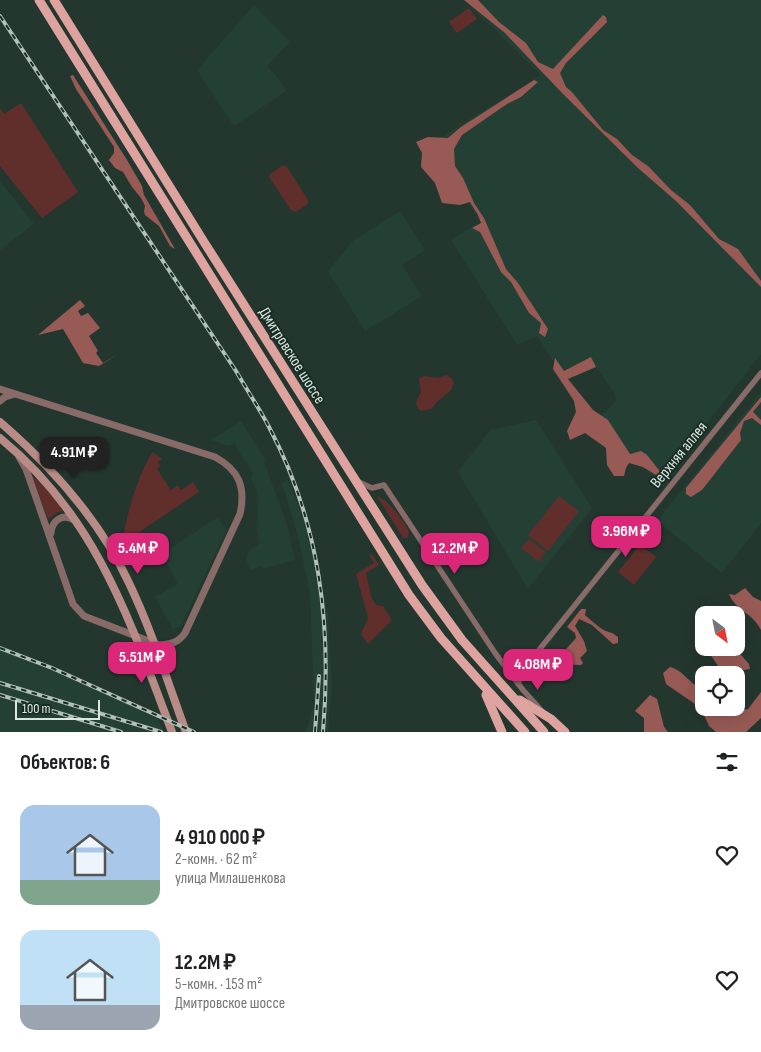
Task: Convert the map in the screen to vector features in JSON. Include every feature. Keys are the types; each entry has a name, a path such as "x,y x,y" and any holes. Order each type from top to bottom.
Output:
{"main road":[{"name":"Дмитровское шоссе","path":"55,0 204,242 439,611 504,689 544,732"},
{"name":"Дмитровское шоссе","path":"41,4 409,595 441,638 477,680"},
{"path":"1,422 60,479 98,530 129,582 186,732"},
{"path":"0,438 47,483 76,521 102,562 116,589 172,732"},
{"path":"477,680 491,704 502,732"},
{"path":"477,680 525,732"},
{"path":"504,689 533,710 551,719 565,732"}],"street":[{"path":"41,4 55,0"},
{"name":"Верхняя аллея","path":"518,684 523,670 761,372"},
{"path":"0,388 215,457 229,466 237,476 241,486 242,506 235,526 180,640 172,644 159,645 84,616 80,612 74,604 26,469 11,447"},
{"path":"0,401 16,393"},
{"path":"354,479 372,488 384,485 518,684 551,719"},
{"path":"51,536 54,522 59,518 64,516 76,521"},
{"path":"511,674 523,670"}],"shaded area":[{"path":"464,0 761,0 761,354 661,482 596,430 597,419 616,402 615,394 591,359 563,376 537,336 517,345 451,240 476,224 478,226 482,223 429,145 541,75"},
{"path":"464,0 478,0 499,22 526,43 538,62 553,69 603,15 606,17 607,22 566,63 560,73 566,87 603,130 617,139 632,155 648,166 671,190 690,205 719,239 738,249 761,281 761,287 676,201 638,168 563,94 505,33"},
{"path":"254,5 290,42 267,66 275,74 286,91 234,126 197,70"},
{"path":"469,8 477,19 457,33 449,22"},
{"path":"73,75 127,160 142,186 144,195 175,249 170,246 159,226 145,215 145,206 141,198 123,172 115,168 109,160 114,153 114,147 76,89 70,76"},
{"path":"534,80 538,82 521,97 507,104 462,135 454,149 455,166 484,218 506,269 518,283 548,329 545,337 539,333 541,323 529,313 511,282 501,272 480,232 472,228 481,223 470,202 460,205 442,203 435,183 421,167 422,153 416,142 428,137 448,138 461,127"},
{"path":"21,103 78,192 42,218 0,166 0,108 4,114"},
{"path":"283,165 287,167 308,200 308,204 296,212 291,210 269,177 270,174"},
{"path":"0,181 34,224 0,250"},
{"path":"400,211 425,250 402,265 422,296 365,331 328,271 354,240"},
{"path":"80,300 85,306 78,311 81,316 88,313 100,328 89,336 98,351 96,353 103,363 120,353 99,366 83,363 63,329 38,335"},
{"path":"591,357 596,367 568,379 593,410 608,420 630,454 641,451 647,455 662,474 661,478 643,467 629,463 624,476 614,476 607,465 606,448 585,433 570,440 567,431 576,412 574,401 553,369 555,358 564,371"},
{"path":"447,375 454,383 451,390 431,409 421,411 417,407 416,402 421,392 419,379 424,376 438,378"},
{"path":"761,392 761,523 722,573 657,521"},
{"path":"761,397 761,402 753,412 761,420 761,425 752,418 744,421 740,433 741,440 702,490 691,497 686,494 686,488"},
{"path":"536,420 592,508 528,589 458,472 490,430"},
{"path":"241,421 266,461 264,462 286,521 295,560 263,569 261,566 251,570 246,560 249,550 259,545 257,491 251,477 253,474 234,443 229,446 211,440"},
{"path":"153,452 162,459 158,462 160,466 157,469 171,490 178,485 181,490 193,482 199,492 123,543 126,523 134,496 143,469"},
{"path":"32,475 48,491 63,511 56,513 48,519"},
{"path":"288,480 307,526 328,614 332,686 328,732 306,732 314,703 310,592 297,533 282,483"},
{"path":"377,496 386,501 399,516 408,530 408,538 403,538"},
{"path":"559,496 579,511 548,551 528,535"},
{"path":"218,517 226,530 181,626 173,629 155,597 178,584 162,554"},
{"path":"529,539 546,552 539,562 521,548"},
{"path":"640,545 656,557 634,585 618,572"},
{"path":"372,554 379,565 366,573 371,596 376,605 383,606 392,620 368,644 361,634 368,618 356,574 374,563 369,555"},
{"path":"745,588 753,597 761,601 761,630 758,624 745,612 745,606 737,606 729,594 735,595"},
{"path":"581,609 586,609 585,615 603,630 618,637 618,643 613,644 592,625 579,619 575,626 584,641 587,651 580,658 583,663 581,665 549,664 548,659 555,655 560,656 576,638 575,633 567,627"},
{"path":"0,645 154,711 164,732 0,732"},
{"path":"711,656 742,656 749,664 750,669 745,670 745,666 718,666"},
{"path":"670,667 679,671 695,685 695,704 666,684 663,673"},
{"path":"761,692 761,718 746,732 716,732 709,726 704,716 745,716 745,710 748,709"},
{"path":"650,695 657,699 664,727 668,732 644,732 644,718 635,711"}],"railway":[{"path":"0,16 236,371 265,420 286,463 311,537 318,575 326,653 323,732"},
{"path":"0,648 52,668 194,732"},
{"path":"315,732 319,676"},
{"path":"0,683 161,732"},
{"path":"0,695 121,732"}]}
